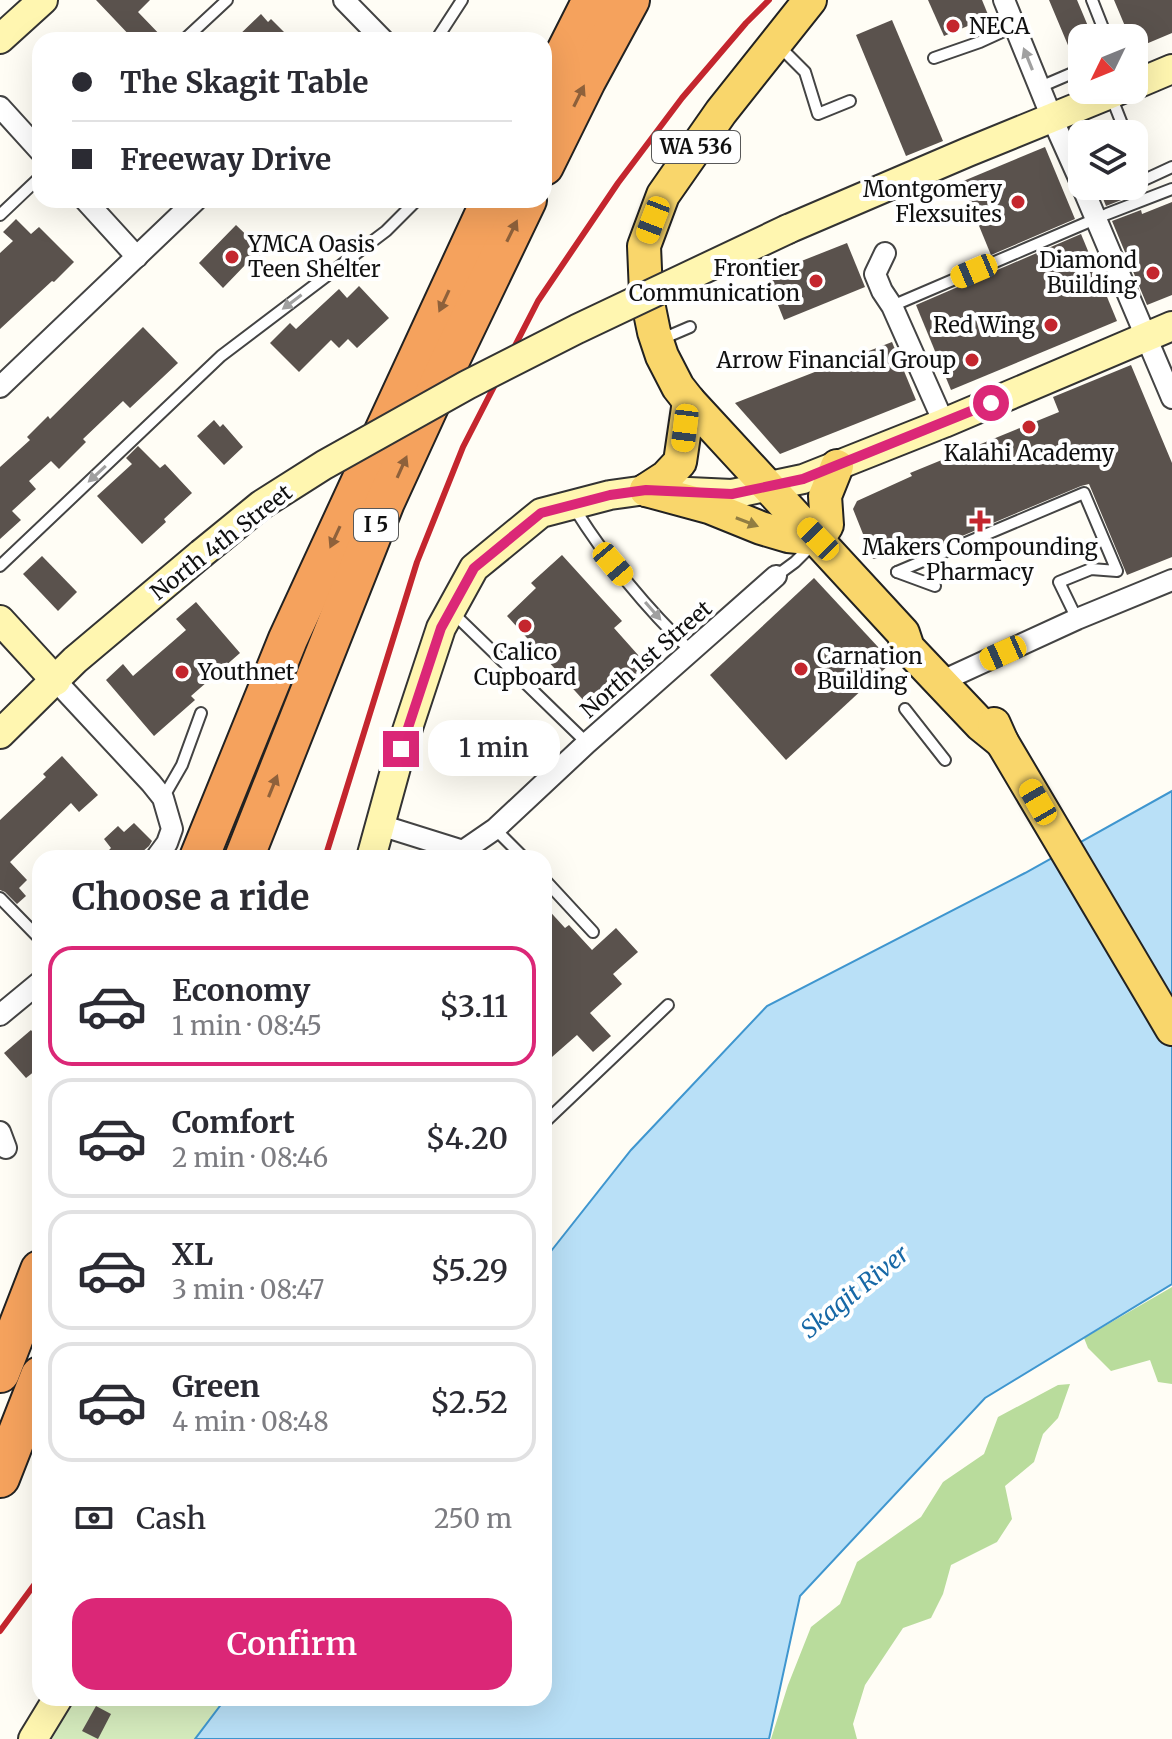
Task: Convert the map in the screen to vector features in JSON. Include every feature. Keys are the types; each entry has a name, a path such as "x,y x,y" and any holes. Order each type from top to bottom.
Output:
{"highway":[{"path":"552,40 571,0"},
{"path":"552,79 592,0"},
{"path":"552,150 630,0"},
{"name":"I 5","path":"247,850 385,502 523,208"},
{"name":"I 5","path":"202,850 288,639 485,210"},
{"path":"0,1373 32,1291"},
{"path":"0,1478 32,1396"}],"main road":[{"path":"0,39 43,0"},
{"name":"WA 536","path":"810,0 721,112 663,195 644,246 646,293 657,341 678,387 689,401 903,633 908,648 1007,750"},
{"name":"North 4th Street","path":"1148,79 1172,69"},
{"name":"North 4th Street","path":"0,734 75,660 201,554 261,505 311,473 467,385 577,329 788,229 1086,104"},
{"path":"373,850 441,628 474,568 541,513 610,495 646,490 732,494 803,479 1172,326"},
{"path":"646,490 666,477 680,462 689,401"},
{"path":"646,490 709,507 788,536 818,539 827,525 825,496 837,466"},
{"path":"0,620 56,681"},
{"name":"WA 536","path":"903,633 919,638 991,718 1172,1029"},
{"path":"33,1739 53,1706"}],"street":[{"path":"344,0 368,32"},
{"path":"1004,0 1068,154"},
{"path":"0,107 32,142"},
{"path":"1088,200 1172,398"},
{"path":"92,208 137,257"},
{"path":"0,387 188,208"},
{"path":"885,253 875,274 944,423"},
{"name":"North 1st Street","path":"465,850 495,829 776,576"},
{"path":"953,676 1077,619 1172,580"},
{"path":"56,681 163,798 172,829 162,850"},
{"name":"North 1st Street","path":"380,825 448,850"},
{"path":"0,1015 32,989"}],"lane":[{"path":"193,32 227,0"},
{"path":"441,32 462,0"},
{"path":"1092,0 1101,24"},
{"path":"934,58 1015,26"},
{"path":"775,43 805,72 818,114 850,101"},
{"path":"1040,87 1068,75"},
{"path":"1148,178 1172,167"},
{"path":"0,215 32,185"},
{"path":"887,299 1172,189"},
{"path":"0,566 221,356 386,231 409,208"},
{"path":"657,341 690,327"},
{"path":"935,586 897,572 1084,493 1117,571 1091,569 1059,582 1077,619"},
{"path":"572,504 600,548 691,651"},
{"name":"North 1st Street","path":"776,576 818,539"},
{"path":"451,611 587,743"},
{"path":"905,709 945,760"},
{"path":"163,798 182,765 201,713"},
{"path":"495,829 516,850"},
{"path":"552,888 593,932"},
{"path":"0,898 32,931"},
{"path":"552,1115 668,1005"}],"green space":[{"path":"1172,1287 1172,1384 1158,1382 1150,1360 1111,1371 1088,1348 1084,1338"},
{"path":"1070,1384 1058,1418 1043,1434 1034,1462 1005,1486 1012,1519 997,1542 951,1565 943,1594 931,1618 903,1628 865,1685 853,1724 857,1739 771,1739 811,1627 840,1604 857,1562 921,1517 943,1482 984,1454 998,1417 1058,1385"},
{"path":"71,1706 238,1706 214,1739 52,1739"}],"water":[{"name":"Skagit River","path":"1172,791 1172,1284 985,1398 800,1596 769,1739 195,1739 220,1706 552,1706 552,1250 631,1150 767,1006 1025,873"}],"building":[{"path":"96,0 150,0 138,12 157,32 126,32"},
{"name":"NECA","path":"928,0 982,0 989,17 944,36"},
{"path":"1049,0 1077,0 1087,24 1068,24 1068,45"},
{"path":"1114,0 1172,0 1172,33 1148,43 1148,24 1124,24"},
{"path":"261,14 284,32 242,32"},
{"path":"892,20 943,141 906,156 856,35"},
{"name":"Montgomery Flexsuites","path":"1045,147 1075,219 991,255 961,182"},
{"path":"1104,200 1121,200 1106,206"},
{"name":"Diamond Building","path":"1172,202 1172,295 1147,305 1112,221"},
{"path":"16,219 31,234 39,227 74,262 0,329 0,253 13,241 3,232"},
{"name":"YMCA Oasis Teen Shelter","path":"236,225 264,252 251,265 248,262 223,288 199,263"},
{"path":"1081,234 1117,321 951,390 916,305"},
{"name":"Frontier Communication","path":"847,243 865,287 784,320 766,275"},
{"path":"359,286 389,318 357,348 348,339 339,348 331,340 299,372 270,343 290,323 296,329 339,289 347,298"},
{"path":"143,327 178,363 130,408 123,401 83,439 86,442 59,469 51,461 29,481 36,489 12,511 21,520 0,539 0,467 30,440 27,437 48,416 50,419"},
{"path":"892,342 916,400 780,454 735,403"},
{"path":"1131,365 1172,463 1172,557 1127,575 1089,484 912,557 873,559 853,509 857,501 912,476 910,473 1059,412 1053,397"},
{"path":"214,420 220,427 223,424 243,447 224,465 197,436"},
{"path":"138,446 160,468 165,464 192,493 142,544 97,496 132,464 126,458"},
{"path":"562,555 622,621 614,628 647,665 595,713 507,616 536,588 531,583"},
{"path":"42,556 77,592 58,611 23,574"},
{"name":"Carnation Building","path":"814,578 892,662 786,760 710,675"},
{"name":"Youthnet","path":"196,602 240,653 191,696 195,700 154,736 106,680 123,664 133,676 186,630 176,619"},
{"path":"62,756 98,795 79,812 71,803 10,862 27,880 19,888 26,896 17,904 0,890 0,820 46,777 43,774"},
{"path":"134,823 152,841 144,850 109,850 111,848 104,839 118,826 124,832"},
{"path":"552,914 565,928 569,925 592,950 616,928 638,952 613,974 622,984 590,1013 611,1036 593,1052 577,1035 552,1057"},
{"path":"32,1031 32,1073 26,1078 4,1053"},
{"path":"96,1706 111,1714 98,1739 82,1731"}],"railway":[{"path":"327,850 417,562 463,447 538,301 618,183 682,98 769,0"},
{"path":"0,1631 32,1588"}],"place":[{"name":"NECA","path":"953,26"},
{"name":"Montgomery Flexsuites","path":"1018,202"},
{"name":"YMCA Oasis Teen Shelter","path":"232,257"},
{"name":"Diamond Building","path":"1153,273"},
{"name":"Frontier Communication","path":"816,281"},
{"name":"Red Wing","path":"1051,325"},
{"name":"Arrow Financial Group","path":"972,360"},
{"name":"Kalahi Academy","path":"1029,427"},
{"name":"Makers Compounding Pharmacy","path":"980,521"},
{"name":"Calico Cupboard","path":"525,626"},
{"name":"Carnation Building","path":"801,669"},
{"name":"Youthnet","path":"182,672"}],"route":[{"path":"401,749 441,628 474,568 541,513 610,495 646,490 732,494 803,479 991,403"}]}
